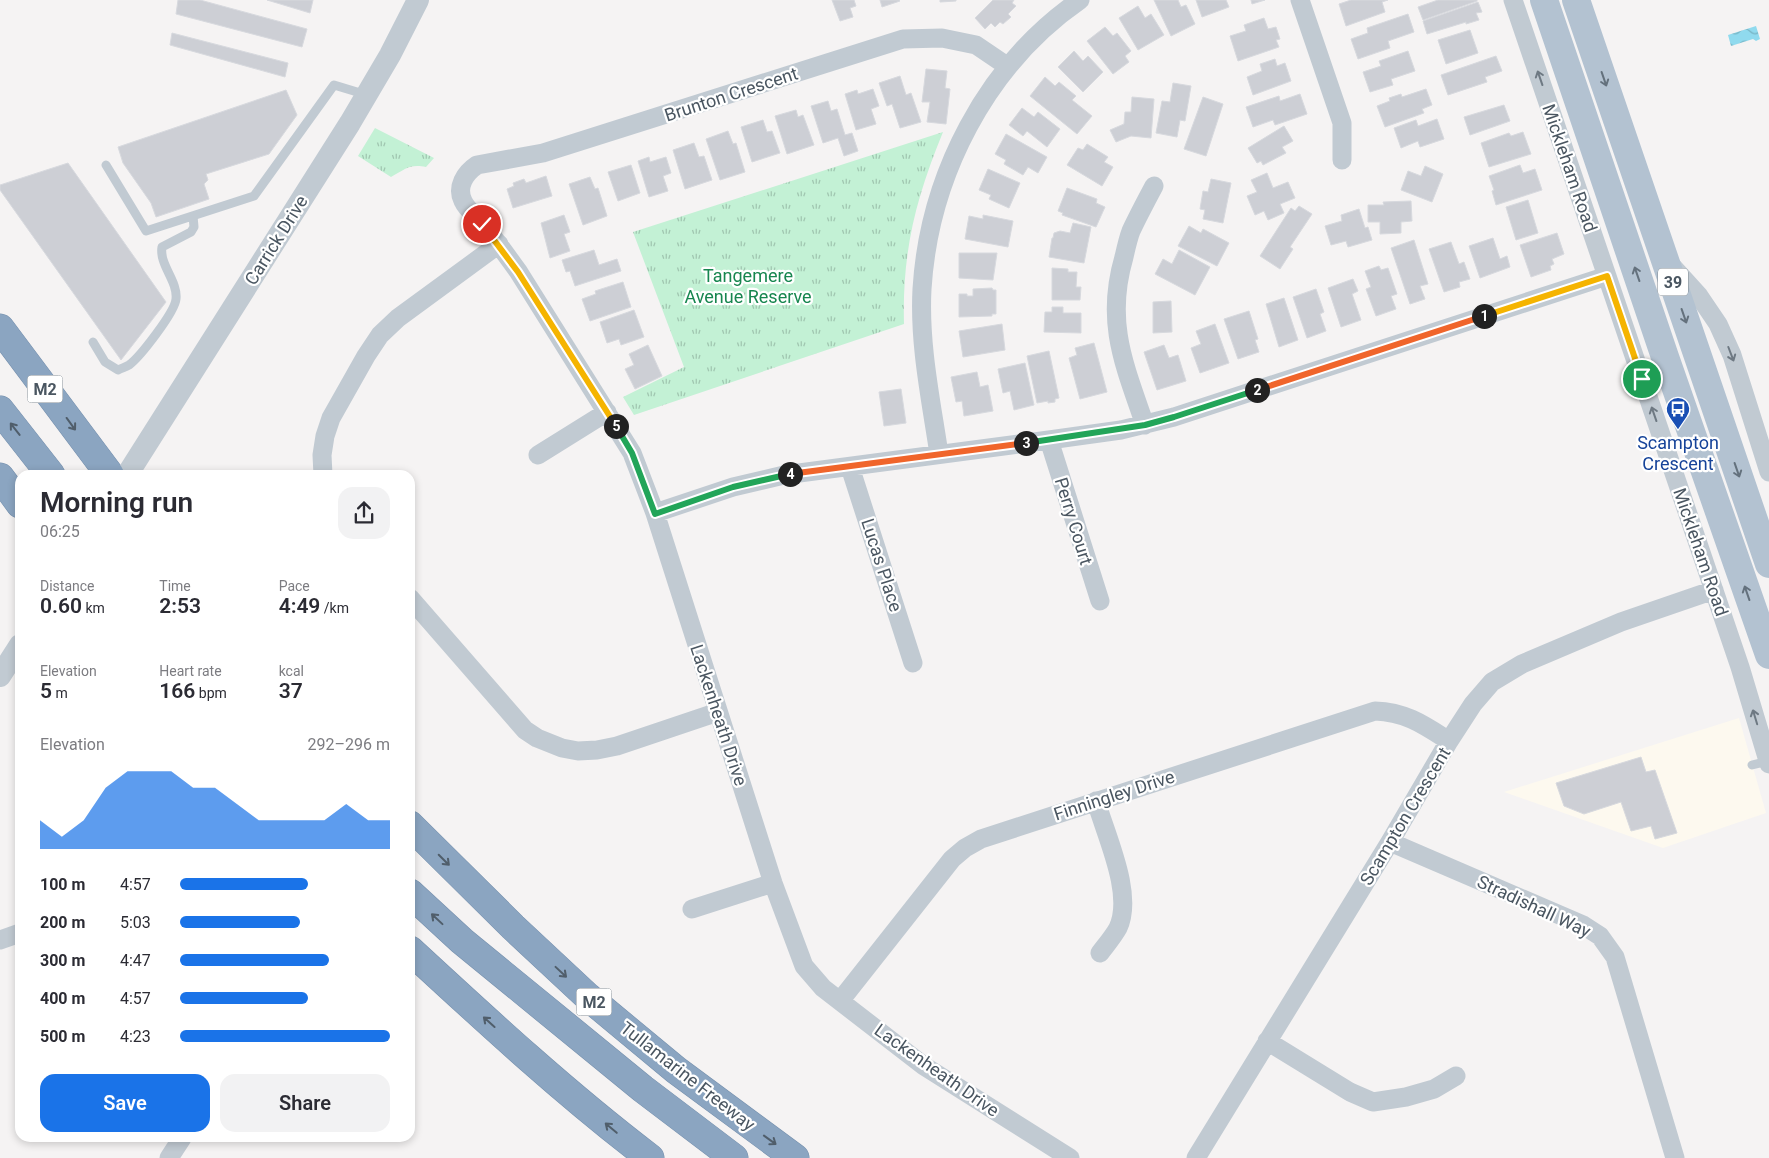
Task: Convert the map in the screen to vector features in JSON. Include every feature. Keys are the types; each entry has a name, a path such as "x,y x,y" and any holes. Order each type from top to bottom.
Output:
{"highway":[{"name":"M2","path":"0,328 106,470"},
{"path":"0,410 47,470"},
{"path":"0,477 15,498"},
{"path":"0,482 15,499"},
{"name":"Tullamarine Freeway","path":"415,830 512,927 588,997 676,1070 795,1158"},
{"name":"Tullamarine Freeway","path":"415,898 462,941 643,1089 734,1158"},
{"path":"462,941 646,1110 706,1158"},
{"path":"415,955 532,1060 615,1131 650,1158"}],"main road":[{"name":"Mickleham Road","path":"1544,0 1665,357 1769,655"},
{"name":"39","path":"1576,0 1594,47 1769,564"},
{"path":"1563,59 1594,47"},
{"path":"1686,417 1716,409"}],"street":[{"name":"Carrick Drive","path":"130,470 367,95 418,0"},
{"path":"939,454 926,366 922,288 928,238 934,213 953,155 1007,66 1027,45 1080,0"},
{"path":"1300,0 1342,123 1342,160"},
{"name":"Mickleham Road","path":"1513,0 1740,667 1763,763"},
{"name":"Brunton Crescent","path":"461,186 469,170 477,165 543,153 904,39 942,38 976,45 1007,66"},
{"path":"1588,221 1600,163"},
{"name":"Lackenheath Drive","path":"461,186 463,202 498,244 518,272 632,453 655,514 773,883 804,966 823,988 924,1066 1070,1158"},
{"path":"1145,425 1125,367 1118,337 1115,307 1118,278 1130,232 1154,186"},
{"path":"323,470 322,455 325,436 331,418 380,335 398,318 498,244"},
{"path":"1664,257 1699,296 1718,324 1732,355 1769,472"},
{"path":"655,514 733,487 776,477 1145,425 1184,414 1607,276"},
{"path":"1623,324 1665,357"},
{"path":"538,455 607,412"},
{"name":"Perry Court","path":"1049,440 1100,601"},
{"name":"Lucas Place","path":"850,467 913,663"},
{"name":"Scampton Crescent","path":"1196,1158 1390,842 1449,741 1473,704 1492,682 1522,664 1621,622 1714,590"},
{"path":"415,604 525,730 548,743 578,751 597,750 617,746 718,712"},
{"path":"1740,667 1759,627"},
{"path":"0,676 15,653"},
{"name":"Finningley Drive","path":"840,1000 952,859 965,848 981,839 1375,711 1390,711 1403,714 1449,741"},
{"path":"1096,801 1124,892 1118,927 1100,954"},
{"name":"Stradishall Way","path":"1390,842 1583,925 1600,936 1614,957 1675,1158"},
{"path":"692,909 773,883"},
{"path":"0,940 15,935"},
{"path":"1267,1041 1350,1092 1373,1102 1406,1097 1434,1089 1456,1076"},
{"path":"169,1158 179,1142"}],"lane":[{"path":"106,165 146,231 254,196 334,85 367,95"},
{"path":"93,342 106,362 118,370 128,366 147,346 173,307 176,298 174,286 161,254 162,247 191,232 194,227 193,216"}],"shaded area":[{"path":"1739,718 1766,813 1663,848 1504,792"}],"green space":[{"path":"375,128 434,158 426,167 411,167 391,177 358,156"},
{"name":"Tangemere Avenue Reserve","path":"943,132 918,203 908,249 905,272 904,324 634,415 623,397 684,367 633,232"}],"water":[{"path":"1756,26 1760,39 1756,41 1753,39 1731,46 1728,35"}],"building":[{"path":"178,0 200,0 307,29 302,47 176,14"},
{"path":"267,0 313,0 310,13"},
{"path":"832,0 854,0 856,6 850,8 853,17 840,21"},
{"path":"880,0 899,0 900,1 882,7"},
{"path":"940,0 956,0 956,1 940,2"},
{"path":"993,0 1014,0 1012,3 1016,6 1008,14 1011,17 1003,24 1000,22 995,27 991,23 985,29 975,18"},
{"path":"1154,0 1178,0 1181,7 1186,5 1195,24 1171,36"},
{"path":"1196,0 1226,0 1229,7 1202,17"},
{"path":"1251,0 1265,0 1252,4"},
{"path":"1351,0 1388,0 1382,2 1385,12 1346,26 1339,4"},
{"path":"1438,0 1477,1 1423,20 1418,7"},
{"path":"1478,2 1482,12 1476,13 1479,20 1427,34 1423,21"},
{"path":"1138,6 1145,18 1151,14 1164,35 1138,50 1119,18"},
{"path":"1408,14 1414,32 1388,41 1390,48 1358,59 1351,39 1368,33 1367,28"},
{"path":"1264,18 1268,29 1276,27 1280,39 1276,40 1279,47 1238,61 1230,36 1246,31 1244,25"},
{"path":"1105,27 1113,36 1117,33 1131,51 1125,56 1129,62 1113,74 1087,41"},
{"path":"1470,30 1478,53 1446,64 1438,40"},
{"path":"172,33 288,63 285,77 170,45"},
{"path":"1074,51 1083,61 1088,56 1103,72 1083,92 1058,67"},
{"path":"1408,51 1415,71 1391,79 1393,85 1370,92 1363,72 1381,66 1379,61"},
{"path":"1496,56 1502,71 1485,77 1487,82 1448,95 1441,75"},
{"path":"1275,59 1277,66 1285,63 1291,81 1253,95 1247,77 1262,71 1260,64"},
{"path":"926,69 947,71 945,88 950,89 946,124 927,122 930,102 922,102"},
{"path":"900,76 906,95 911,93 921,122 900,128 892,104 887,106 879,83"},
{"path":"1045,77 1055,86 1059,82 1076,96 1072,100 1092,116 1077,134 1030,96"},
{"path":"1173,83 1191,86 1185,121 1180,120 1177,137 1156,133 1162,101 1170,102"},
{"path":"873,89 879,106 871,109 876,124 856,130 845,94 857,90 858,94"},
{"path":"1426,89 1432,105 1422,109 1424,113 1385,127 1377,106 1390,101 1389,98 1401,94 1402,97"},
{"path":"286,90 297,115 269,154 206,174 208,180 204,184 209,199 156,217 151,203 123,163 118,147"},
{"path":"1300,94 1307,114 1275,125 1273,120 1253,127 1246,107 1279,96 1280,101"},
{"path":"1132,97 1154,99 1151,138 1131,136 1116,142 1110,130 1124,124 1125,112 1131,112"},
{"path":"1203,97 1223,104 1206,156 1184,149"},
{"path":"828,101 831,111 837,109 845,135 852,133 858,151 844,156 838,138 823,143 811,106"},
{"path":"1504,105 1510,121 1470,135 1464,117"},
{"path":"1022,108 1034,117 1038,112 1060,129 1047,147 1027,131 1023,136 1009,125"},
{"path":"796,110 798,117 803,115 814,145 787,154 775,116"},
{"path":"1437,119 1444,139 1420,147 1418,141 1401,148 1394,128 1416,120 1418,126"},
{"path":"763,120 767,132 772,131 780,153 752,162 741,127"},
{"path":"1284,126 1293,141 1282,147 1286,153 1263,165 1261,161 1257,163 1248,148"},
{"path":"728,131 733,144 736,143 745,172 720,180 706,139"},
{"path":"1523,132 1531,154 1489,167 1481,143 1509,133 1511,136"},
{"path":"1006,134 1047,157 1038,173 1028,167 1023,175 1004,164 1006,160 995,154"},
{"path":"694,143 699,157 704,156 712,180 685,189 673,150"},
{"path":"1087,144 1108,157 1104,162 1113,167 1102,186 1067,165 1078,148 1083,150"},
{"path":"649,157 650,162 666,157 671,173 663,176 668,191 649,197 638,161"},
{"path":"68,163 166,302 121,360 0,190 0,185"},
{"path":"631,165 640,193 618,201 608,172"},
{"path":"1520,165 1523,173 1535,169 1542,190 1496,205 1492,191 1494,190 1489,176"},
{"path":"1425,166 1443,174 1432,202 1401,190 1408,171 1421,176"},
{"path":"988,169 1020,183 1009,208 989,199 991,195 979,190"},
{"path":"1267,173 1273,188 1288,182 1295,198 1280,204 1284,213 1268,220 1264,211 1255,215 1247,196 1257,192 1251,180"},
{"path":"546,176 552,196 513,208 507,189 514,186 513,183 524,179 526,183"},
{"path":"590,177 595,189 598,188 607,216 583,225 569,184"},
{"path":"1211,179 1231,183 1223,223 1203,219 1205,210 1200,209 1203,191 1208,192"},
{"path":"1067,188 1097,199 1096,203 1105,207 1096,227 1062,215 1063,213 1058,211"},
{"path":"1528,200 1538,233 1516,240 1506,207"},
{"path":"1411,201 1412,221 1401,222 1401,233 1380,234 1380,222 1368,222 1368,205 1384,205 1383,202"},
{"path":"1299,206 1312,214 1290,247 1293,249 1280,269 1260,256 1291,208 1295,211"},
{"path":"1359,209 1365,228 1368,227 1372,240 1348,247 1346,241 1331,245 1325,226 1342,221 1341,215"},
{"path":"564,215 570,232 564,234 570,251 550,258 541,223"},
{"path":"983,215 1013,221 1008,247 965,239 969,216 983,219"},
{"path":"1073,223 1091,227 1084,263 1049,257 1054,233 1060,231 1070,233"},
{"path":"1189,226 1201,233 1203,229 1229,243 1217,266 1178,246"},
{"path":"1557,233 1564,254 1552,259 1554,264 1550,266 1551,270 1531,277 1520,245"},
{"path":"1493,238 1500,259 1507,256 1510,267 1480,278 1469,246"},
{"path":"1414,240 1428,284 1420,286 1425,299 1410,304 1391,248"},
{"path":"1451,242 1459,264 1464,262 1470,279 1459,282 1460,287 1444,292 1429,249"},
{"path":"594,250 599,265 617,259 621,271 575,286 570,271 566,272 562,260"},
{"path":"1179,250 1210,267 1195,295 1155,274 1163,259 1172,264"},
{"path":"959,253 997,253 993,280 959,278"},
{"path":"1379,266 1381,270 1388,268 1397,294 1391,296 1396,309 1376,316 1366,289 1371,287 1365,271"},
{"path":"1052,268 1068,269 1068,272 1077,272 1076,287 1081,287 1080,300 1052,300"},
{"path":"1353,279 1358,291 1352,294 1361,320 1341,327 1328,288"},
{"path":"623,282 631,307 590,321 582,299 596,294 595,291"},
{"path":"992,288 996,290 996,314 992,314 992,316 959,317 959,294 973,296 973,289"},
{"path":"1316,289 1324,312 1320,314 1326,331 1307,338 1293,297"},
{"path":"1284,298 1298,340 1279,347 1266,304"},
{"path":"1171,301 1172,332 1153,333 1153,302"},
{"path":"1052,307 1063,307 1063,313 1081,313 1081,333 1044,332 1045,312 1052,312"},
{"path":"634,310 644,337 621,345 619,339 607,343 600,322"},
{"path":"1249,311 1258,339 1255,340 1259,352 1238,359 1224,319"},
{"path":"1002,324 1005,350 963,357 959,331"},
{"path":"1215,324 1229,363 1200,373 1191,348 1201,344 1196,331"},
{"path":"1094,343 1107,392 1080,399 1069,358 1077,355 1075,348"},
{"path":"648,345 662,376 635,389 625,369 634,365 629,354"},
{"path":"1164,345 1169,358 1178,355 1186,381 1157,390 1144,352"},
{"path":"1049,351 1059,398 1055,399 1055,402 1037,403 1027,356"},
{"path":"1025,363 1034,405 1014,410 1010,391 1003,393 998,369"},
{"path":"977,372 980,387 988,385 993,411 964,416 962,401 956,402 951,377"},
{"path":"901,389 906,423 884,426 879,392"},
{"path":"1641,757 1646,772 1655,770 1677,833 1655,839 1651,826 1631,831 1621,802 1584,814 1564,806 1556,783"}],"place":[{"name":"Scampton Crescent","path":"1678,430"}],"route":[{"path":"482,224 518,272 632,453 655,514 733,487 784,475 1049,440 1145,425 1607,276 1642,379"}]}
